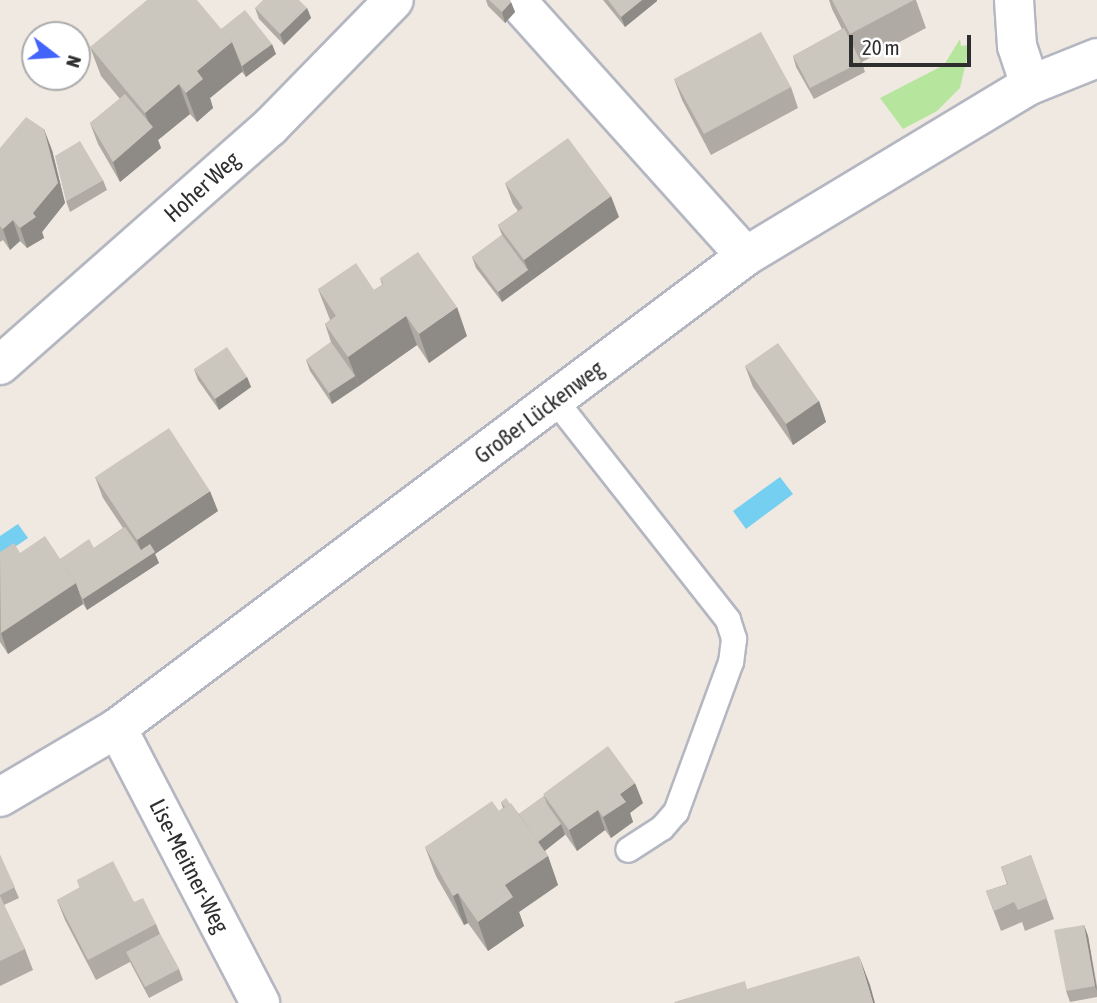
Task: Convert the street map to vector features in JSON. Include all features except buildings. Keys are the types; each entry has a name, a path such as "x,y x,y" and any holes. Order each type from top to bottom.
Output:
{"street":[{"name":"Hoher Weg","path":"0,365 270,127 394,0"},
{"path":"516,0 746,256"},
{"path":"1014,0 1017,46 1030,85"},
{"name":"Großer Lückenweg","path":"0,797 117,728 746,256 1030,85 1097,58"},
{"name":"Lise-Meitner-Weg","path":"117,728 260,1003"}],"lane":[{"path":"555,400 728,620 734,639 731,662 676,812 662,828 628,850"}],"green space":[{"path":"960,39 961,46 970,45 960,88 937,111 903,129 880,98 944,65"}],"water":[{"path":"780,477 793,494 746,529 733,511"},
{"path":"18,524 28,538 0,557 0,536"}]}
